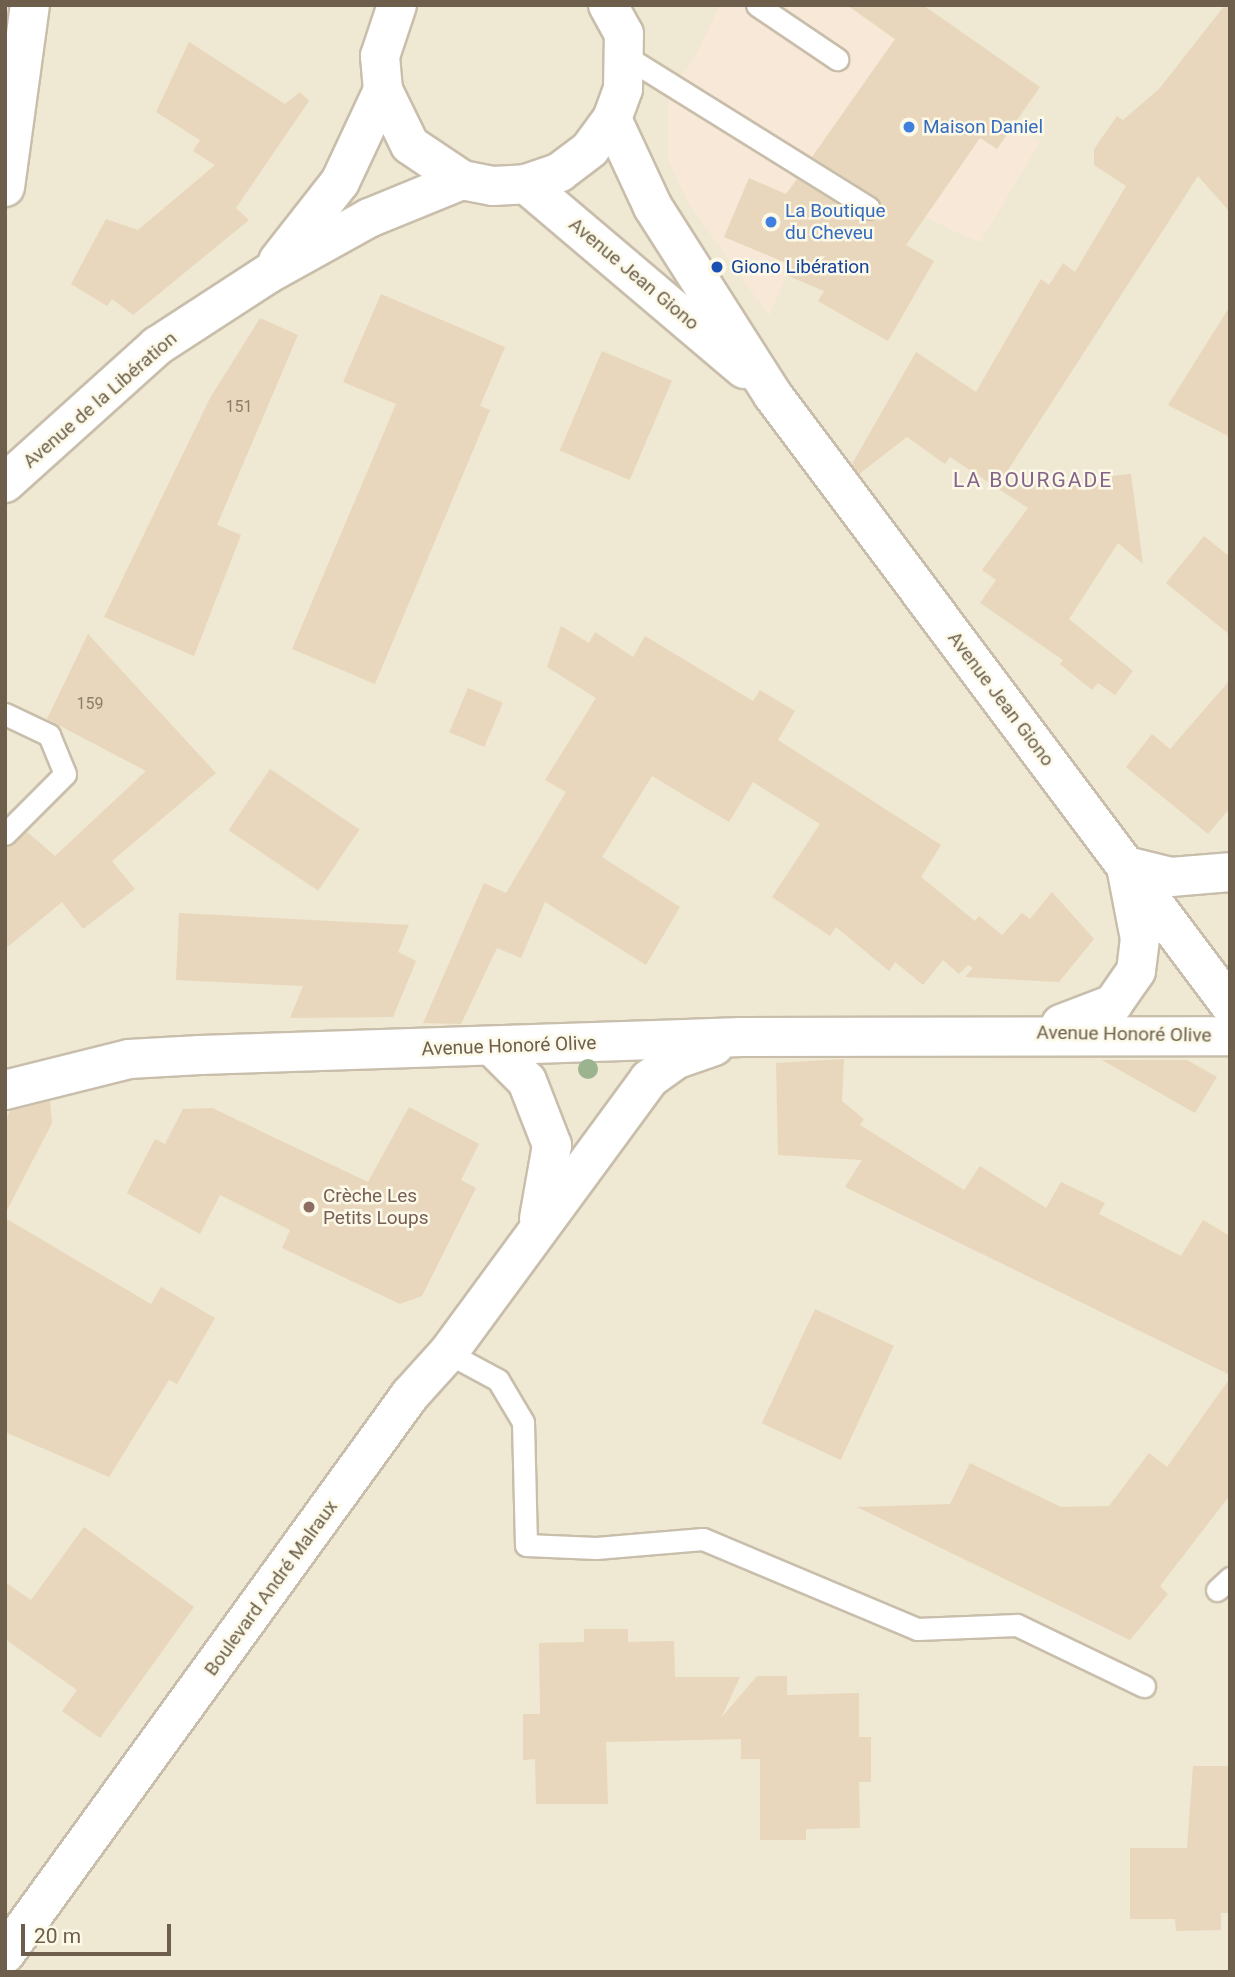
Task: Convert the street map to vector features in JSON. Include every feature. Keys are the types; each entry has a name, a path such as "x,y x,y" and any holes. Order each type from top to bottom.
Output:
{"street":[{"path":"5,187 30,5"},
{"path":"388,11 380,56 383,90 410,145 462,180 493,186 526,184 560,172 580,157 612,119 623,89 625,25"},
{"path":"268,274 340,182 383,90"},
{"name":"Avenue Jean Giono","path":"612,119 653,207 772,394 1230,1005"},
{"name":"Avenue de la Libération","path":"5,483 157,346 268,274 369,218 462,180"},
{"name":"Avenue Jean Giono","path":"526,184 772,394"},
{"path":"1126,866 1171,877 1230,872"},
{"name":"Avenue Honoré Olive","path":"1017,1033 1085,1019 1113,1004 1136,971 1140,939 1126,866"},
{"name":"Avenue Honoré Olive","path":"5,1090 129,1059 742,1037 1017,1033 1230,1036"},
{"name":"Boulevard André Malraux","path":"5,1954 410,1395 448,1353 538,1224 649,1079 677,1059 742,1037"},
{"name":"Boulevard André Malraux","path":"493,1047 527,1081 551,1145 538,1224"}],"lane":[{"path":"757,5 837,59"},
{"path":"625,25 869,208"},
{"path":"5,713 49,735 65,774 5,834"},
{"path":"448,1353 498,1380 523,1422 526,1545 597,1548 702,1539 917,1629 1017,1625 1144,1686"}],"shaded area":[{"path":"5,5 1230,5 1230,1972 5,1972"},
{"path":"720,5 846,5 1040,142 980,243 831,174 769,316 690,206 668,160 668,91 694,59"}],"building":[{"path":"847,5 923,5 1040,87 997,149 980,138 906,245 934,261 888,341 818,301 824,291 786,275 791,265 724,237 749,178 786,194 797,179 863,219 880,214 876,197 812,157 895,39"},
{"path":"1225,5 1230,5 1230,212 1198,176 997,487 1131,474 1143,564 1118,543 1069,619 1133,671 1115,695 1098,683 1092,690 1060,664 1063,660 980,603 996,580 982,570 1028,508 950,457 945,464 907,437 859,474 852,464 916,352 976,392 1041,279 1049,285 1063,263 1075,272 1126,186 1094,165 1094,149 1117,116 1123,120 1159,89"},
{"path":"189,42 285,104 300,92 309,101 236,208 249,220 133,315 112,299 107,306 71,284 106,219 138,230 215,165 193,151 200,140 156,112"},
{"path":"381,294 505,347 480,406 490,410 375,684 292,649 396,404 343,382"},
{"path":"1230,306 1230,437 1168,405"},
{"path":"260,318 298,335 217,525 241,535 194,656 104,617 210,398"},
{"path":"602,351 672,381 630,480 560,450"},
{"path":"1204,536 1230,557 1230,635 1166,583"},
{"path":"561,626 589,643 595,632 633,657 645,636 753,701 760,690 795,711 778,740 941,845 921,877 975,921 979,916 1002,935 1022,913 1030,919 1052,892 1094,939 1059,982 965,977 973,968 968,965 959,974 943,960 923,985 895,962 889,971 836,927 830,936 772,897 820,824 753,782 729,822 652,776 602,857 680,907 646,965 545,902 521,958 497,948 461,1024 423,1023 484,883 506,893 566,792 545,780 596,698 547,667"},
{"path":"88,634 216,773 112,861 135,889 83,929 62,902 5,949 5,847 26,831 55,856 146,771 47,719"},
{"path":"1230,680 1230,808 1208,834 1126,767 1152,734 1170,749"},
{"path":"468,688 503,703 484,747 449,732"},
{"path":"270,769 360,829 318,891 229,830"},
{"path":"179,913 409,925 398,952 416,961 393,1017 290,1018 303,986 176,980"},
{"path":"844,1059 842,1101 864,1119 860,1125 964,1190 980,1166 1046,1208 1061,1182 1105,1203 1099,1214 1181,1256 1203,1220 1230,1236 1230,1375 845,1187 862,1160 778,1155 776,1063"},
{"path":"1102,1060 1187,1060 1217,1077 1195,1113"},
{"path":"50,1101 52,1123 5,1214 5,1122 10,1111"},
{"name":"Crèche Les Petits Loups","path":"409,1107 479,1144 461,1180 476,1188 422,1296 400,1304 282,1248 290,1230 220,1195 200,1234 127,1193 155,1139 165,1144 183,1109 212,1108 368,1182"},
{"path":"5,1218 151,1304 161,1287 215,1318 177,1384 169,1380 109,1477 5,1432"},
{"path":"815,1309 894,1346 841,1460 762,1423"},
{"path":"1230,1378 1230,1495 1160,1586 1168,1594 1130,1640 857,1507 950,1504 970,1463 1061,1507 1109,1506 1149,1453 1167,1467"},
{"path":"84,1527 194,1607 100,1738 62,1711 77,1690 5,1639 5,1582 31,1600"},
{"path":"584,1629 628,1629 628,1642 674,1641 675,1677 740,1677 721,1718 757,1676 787,1676 787,1695 859,1693 859,1737 871,1737 871,1782 859,1782 860,1828 806,1829 806,1840 760,1840 760,1759 741,1759 741,1739 606,1742 608,1804 536,1804 535,1759 523,1760 523,1714 540,1714 539,1643 584,1642"},
{"path":"1193,1766 1230,1766 1230,1913 1221,1913 1221,1930 1176,1931 1175,1919 1130,1919 1130,1848 1187,1848"}],"place":[{"name":"Maison Daniel","path":"909,127"},
{"name":"La Boutique du Cheveu","path":"771,222"},
{"name":"Giono Libération","path":"717,267"},
{"name":"Crèche Les Petits Loups","path":"309,1207"}],"district":[{"name":"LA BOURGADE","path":"1033,480"}]}
